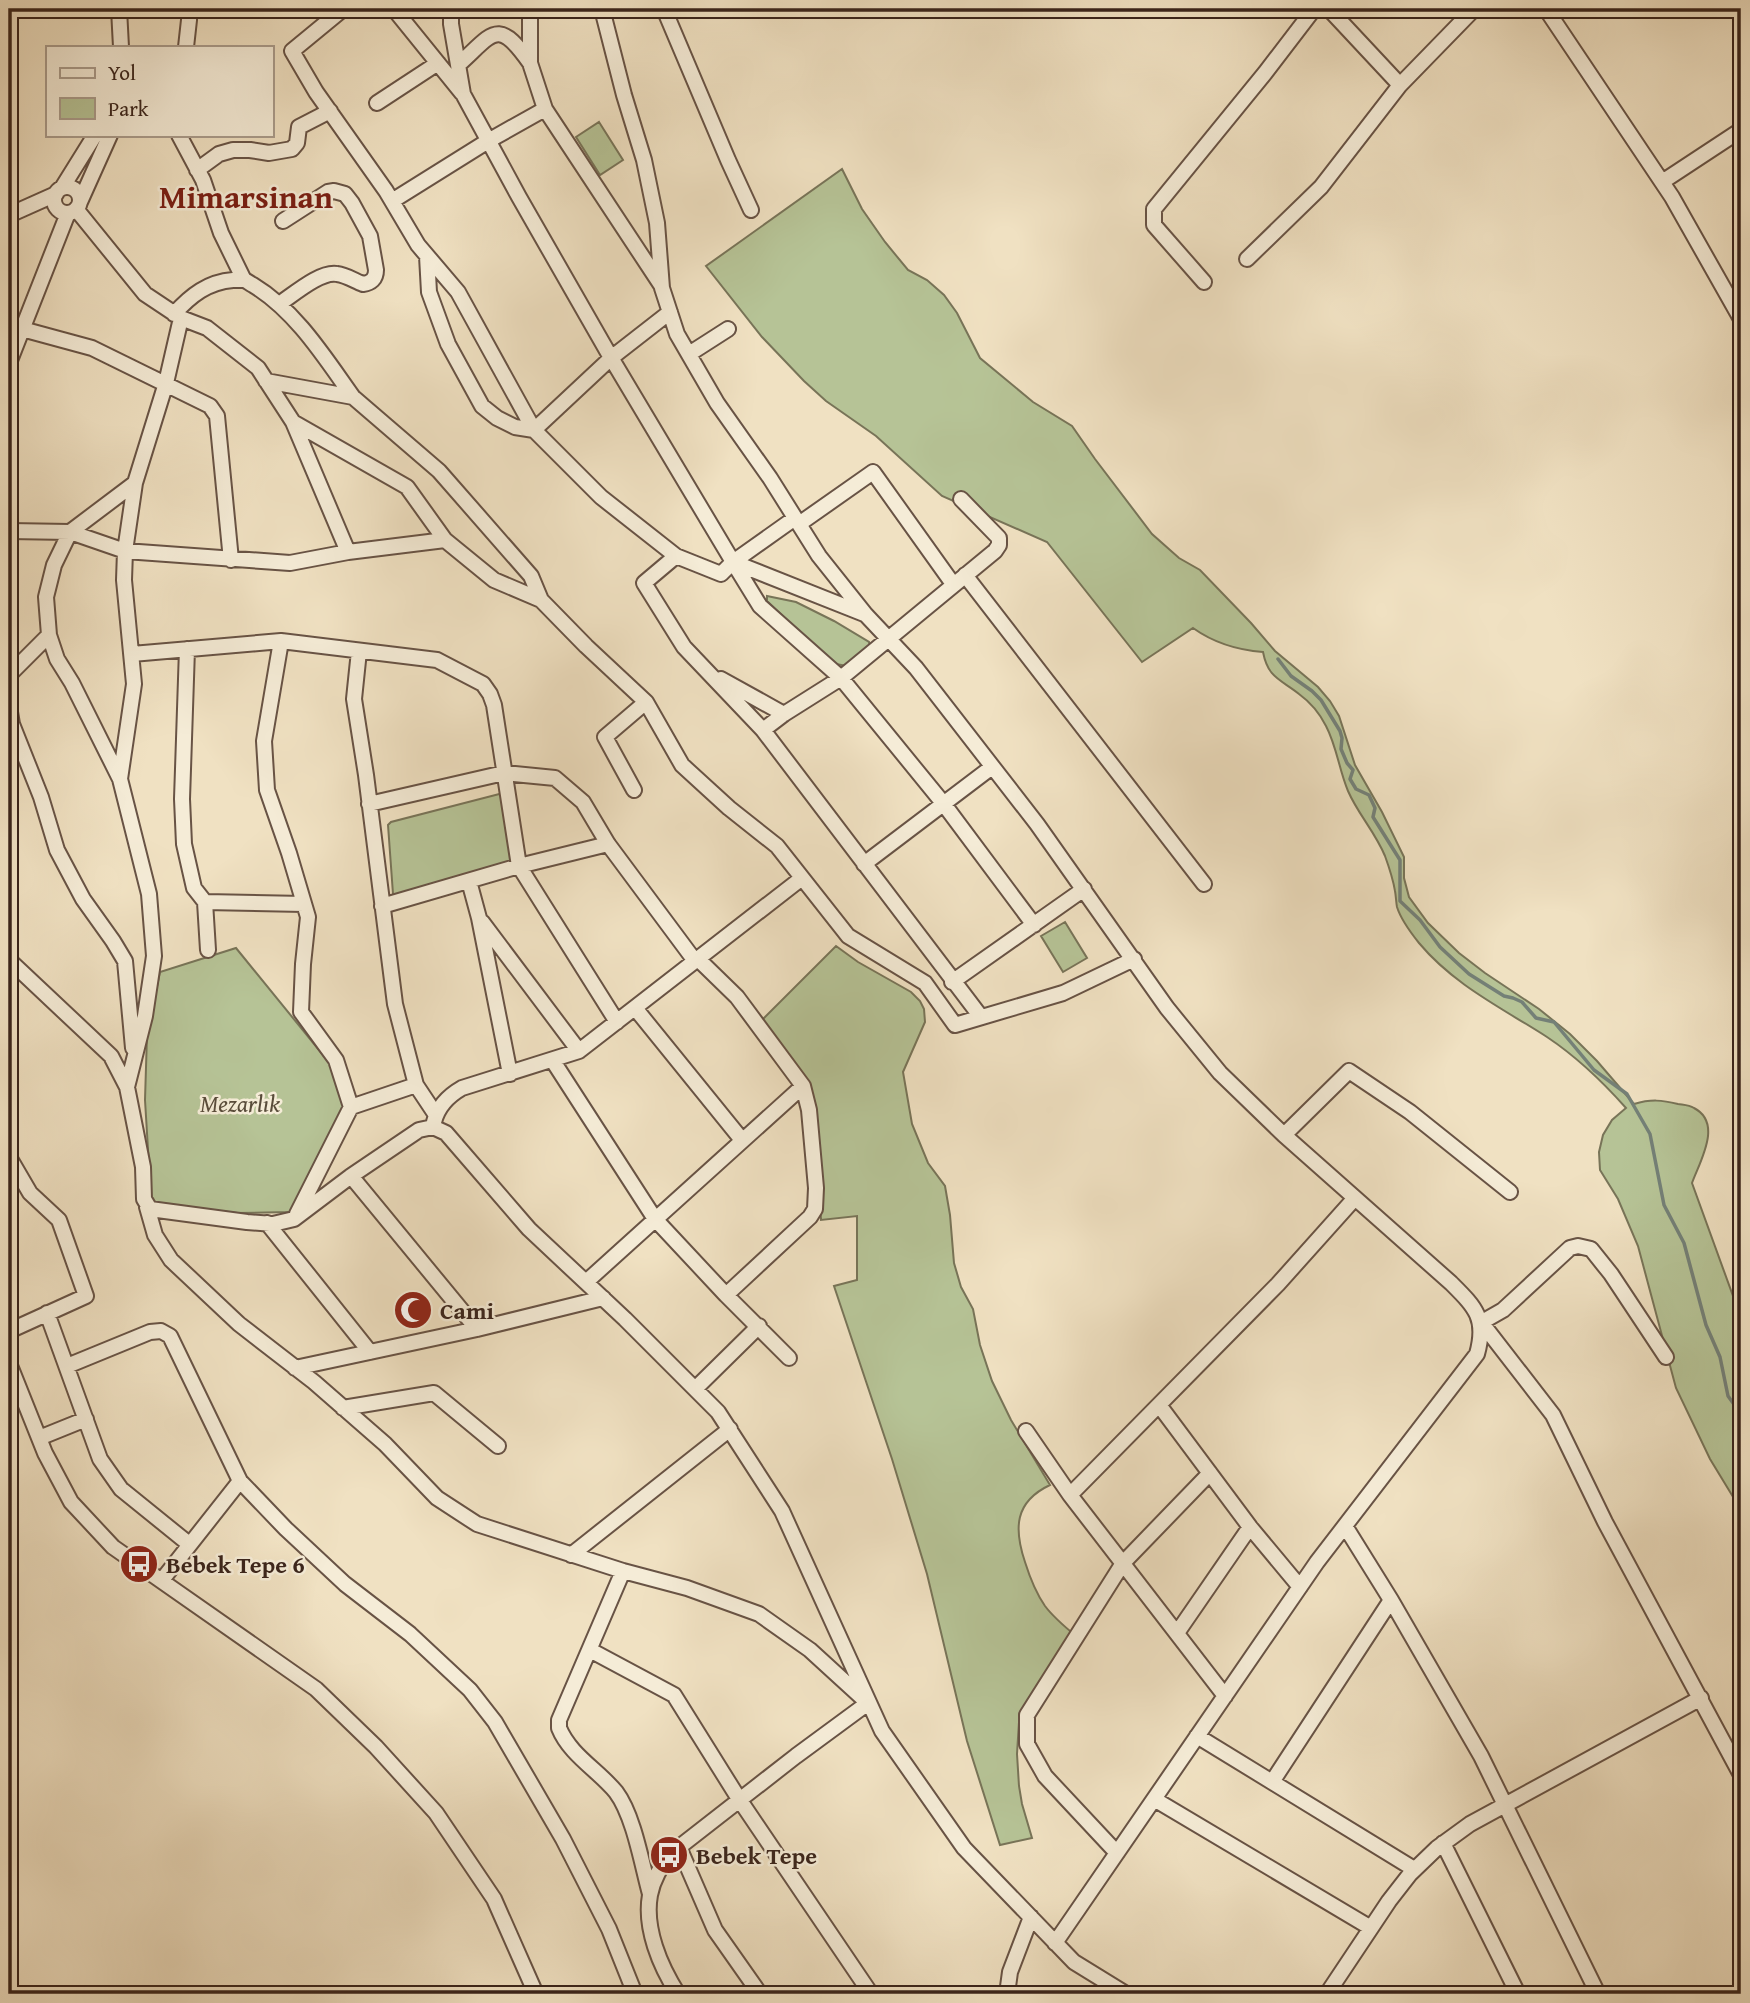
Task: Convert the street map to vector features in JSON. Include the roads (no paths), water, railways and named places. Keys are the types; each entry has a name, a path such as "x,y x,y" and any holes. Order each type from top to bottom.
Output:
{"street":[{"path":"119,9 121,46"},
{"path":"186,46 189,9"},
{"path":"343,9 292,51 392,201 418,245 458,292 534,430 601,497 676,556 721,574 733,562 873,472 1203,884"},
{"path":"385,9 399,14 463,94 611,358 760,606 841,678 943,803 1034,925"},
{"path":"451,9 463,94"},
{"path":"530,9 530,63 545,109 662,288"},
{"path":"601,9 644,160 657,223 662,288 677,334 717,403 819,556 866,615 916,668 1037,824 1167,1007 1220,1073 1284,1135 1474,1306 1481,1322 1553,1415 1605,1522 1741,1775"},
{"path":"664,9 751,209"},
{"path":"1204,282 1153,225 1154,209 1314,9"},
{"path":"1329,9 1400,85"},
{"path":"1247,259 1321,187 1400,85 1474,9"},
{"path":"1546,9 1662,182 1741,319"},
{"path":"458,65 491,36 499,33 508,36 530,63"},
{"path":"377,103 438,63"},
{"path":"392,201 545,109"},
{"path":"197,170 219,154 233,150 269,153 292,149 297,143 299,127 330,111"},
{"path":"1662,182 1741,130"},
{"path":"94,136 59,191 54,203 56,207 72,209 145,294 177,316 207,328 258,368 293,422 348,552"},
{"path":"10,354 72,209 109,136"},
{"path":"180,136 203,180 221,233 243,280"},
{"path":"13,214 59,191 71,188 79,197 72,209"},
{"path":"279,304 322,275 340,274 368,284 374,278 376,270 370,236 345,194 328,192 283,221"},
{"path":"13,214 72,209"},
{"path":"427,256 429,292 448,344 482,406 515,427 534,430"},
{"path":"120,779 135,684 124,580 125,551 135,483 166,383 177,316 188,299 204,287 223,281 243,280 271,296 315,344 353,397 439,471 531,576 541,600 646,702 682,765 776,846 848,936 925,983 955,1025 1063,993 1134,959"},
{"path":"534,430 611,358 670,312"},
{"path":"22,329 92,348 210,406 217,416 231,560"},
{"path":"689,354 728,329"},
{"path":"266,381 353,397"},
{"path":"293,422 407,487 446,540 494,580 541,600"},
{"path":"127,1087 145,1016 154,956 149,894 120,779 72,683 57,659 49,635 46,597 54,565 70,532 135,483"},
{"path":"763,730 841,678 995,551 999,538 961,499"},
{"path":"9,531 70,532 125,551 290,563 348,552 446,540"},
{"path":"676,556 644,583 684,647 763,730 981,1017"},
{"path":"733,562 866,615"},
{"path":"9,676 49,635"},
{"path":"132,654 281,641 437,660 483,684 494,705 519,866 617,1022"},
{"path":"281,641 264,741 267,790 308,917 301,1012 336,1060 351,1107"},
{"path":"187,649 182,799 184,844 194,888 205,902 208,950"},
{"path":"359,651 354,699 395,1004 416,1085 434,1121 529,1229 718,1412 782,1511 882,1731 964,1848 1074,1962 1126,1994"},
{"path":"706,671 784,714"},
{"path":"634,790 605,737 646,702"},
{"path":"9,706 12,724 41,797 57,850 83,900 125,961 134,1058"},
{"path":"864,864 992,767"},
{"path":"369,804 504,773 555,778 583,802 608,844 696,960 737,997 803,1086 809,1110 816,1188 815,1209 810,1217 726,1294"},
{"path":"382,906 519,866 608,844"},
{"path":"147,1207 153,1210 273,1224 294,1219 351,1176 434,1121 442,1104 451,1094 579,1051 802,878"},
{"path":"469,881 510,1074"},
{"path":"952,982 1084,889"},
{"path":"205,902 304,904"},
{"path":"479,918 579,1051"},
{"path":"9,960 111,1056 127,1087 143,1167 144,1199 155,1235 171,1259 240,1324 385,1444 437,1498 477,1524 623,1571 687,1588 759,1614 810,1650 867,1703"},
{"path":"635,1008 743,1140"},
{"path":"553,1061 655,1219 789,1357"},
{"path":"1284,1135 1349,1071 1410,1112 1510,1192"},
{"path":"294,1219 351,1107 416,1085"},
{"path":"586,1282 803,1086"},
{"path":"9,1157 30,1193 59,1220 86,1296 9,1331"},
{"path":"351,1176 477,1329"},
{"path":"1070,1495 1278,1284 1355,1198"},
{"path":"267,1223 370,1352"},
{"path":"1481,1322 1503,1310 1570,1248 1583,1246 1591,1250 1611,1274 1666,1357"},
{"path":"295,1368 477,1329 603,1298"},
{"path":"47,1313 100,1459 121,1489 189,1544"},
{"path":"1055,1943 1300,1587 1478,1354 1482,1338 1481,1322"},
{"path":"695,1389 758,1326"},
{"path":"67,1366 155,1330 166,1332 174,1340 240,1481 345,1584 410,1634 470,1690 495,1722 563,1839 609,1929 635,1994"},
{"path":"9,1363 45,1453 71,1502 113,1547 316,1689 376,1747 436,1813 494,1899 536,1994"},
{"path":"343,1408 434,1393 498,1446"},
{"path":"1159,1405 1250,1527 1300,1587"},
{"path":"39,1438 86,1419"},
{"path":"571,1555 730,1429"},
{"path":"1026,1432 1070,1495 1225,1696"},
{"path":"1117,1853 1045,1776 1027,1744 1027,1716 1123,1563 1210,1473"},
{"path":"162,1580 240,1481"},
{"path":"1345,1526 1391,1600 1506,1804 1598,1994"},
{"path":"1177,1633 1250,1527"},
{"path":"623,1571 559,1720 559,1728 585,1764 615,1792 627,1810 650,1894"},
{"path":"1272,1782 1391,1600"},
{"path":"590,1650 674,1695 739,1799 871,1994"},
{"path":"1327,1994 1399,1887 1443,1843 1470,1824 1701,1698"},
{"path":"678,1994 668,1979 655,1946 649,1914 650,1894 656,1875 669,1855 867,1703"},
{"path":"1197,1736 1415,1869"},
{"path":"1154,1799 1371,1928"},
{"path":"1443,1843 1518,1994"},
{"path":"679,1847 715,1930 760,1994"},
{"path":"1007,1994 1010,1972 1031,1917"}],"waterway":[{"path":"1278,659 1291,676 1321,700 1340,731 1341,749 1353,770 1350,779 1356,789 1369,795 1375,808 1373,817 1400,860 1400,901 1420,920 1440,947 1469,974 1504,996 1522,1002 1536,1018 1554,1022 1594,1070 1627,1094 1650,1134 1664,1205 1684,1243 1706,1325 1720,1357 1728,1396 1741,1414"}],"place":[{"name":"Cami","path":"413,1310"},
{"name":"Bebek Tepe 6","path":"139,1564"},
{"name":"Bebek Tepe","path":"669,1855"}],"district":[{"name":"Mimarsinan","path":"246,196"}],"park label":[{"name":"Mezarlık","path":"240,1103"}]}
